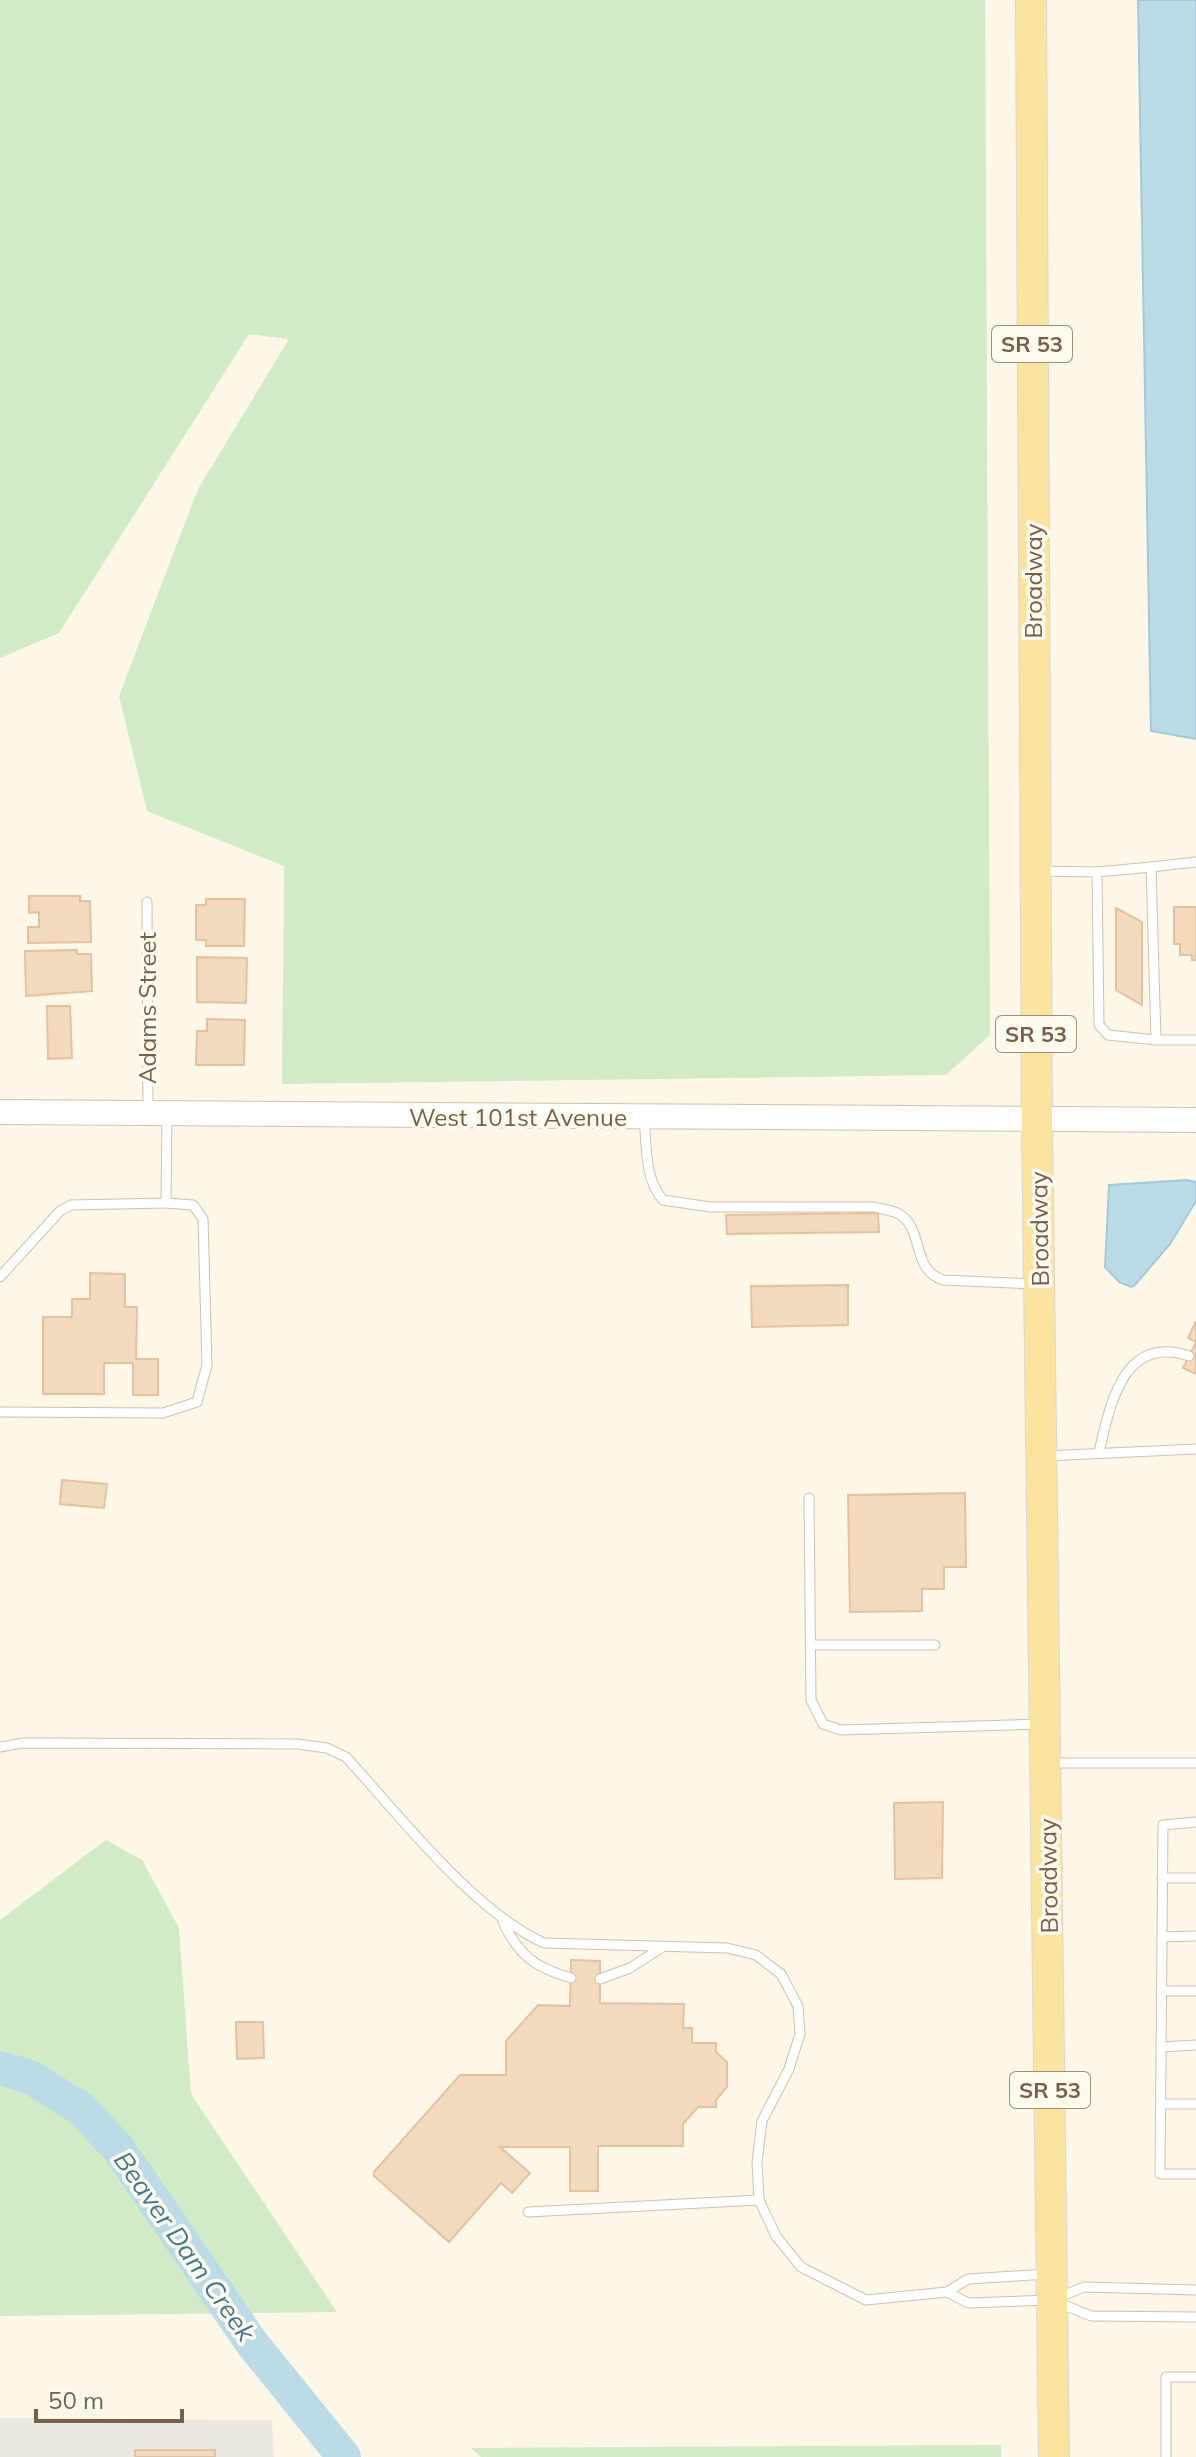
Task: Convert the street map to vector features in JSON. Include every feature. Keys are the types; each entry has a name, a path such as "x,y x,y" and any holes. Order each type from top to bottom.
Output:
{"main road":[{"name":"Broadway","path":"1031,0 1037,1120 1054,2457"}],"street":[{"name":"West 101st Avenue","path":"0,1112 1196,1120"}],"lane":[{"path":"1035,871 1097,872 1196,862"},
{"path":"1151,867 1156,1040"},
{"path":"1097,872 1099,1025 1108,1035 1196,1040"},
{"name":"Adams Street","path":"147,902 166,1203"},
{"path":"644,1117 650,1174 654,1190 663,1200 710,1207 874,1207 898,1213 910,1223 924,1267 932,1276 943,1280 1039,1284"},
{"path":"0,1277 60,1211 71,1205 193,1205 203,1219 207,1365 197,1402 163,1413 0,1412"},
{"path":"1099,1452 1115,1393 1123,1376 1141,1359 1158,1353 1175,1351 1189,1356"},
{"path":"1042,1456 1196,1449"},
{"path":"809,1498 811,1700 814,1711 829,1728 963,1728 1046,1723"},
{"path":"810,1645 935,1645"},
{"path":"0,1747 23,1743 297,1744 327,1748 346,1757 429,1847 518,1932 544,1943 727,1948 756,1955 781,1974 798,2006 800,2034 789,2069 762,2121 757,2162 759,2200 776,2236 801,2267 836,2288 866,2300 947,2292 968,2279 1052,2287 1196,2290"},
{"path":"1046,1763 1196,1763"},
{"path":"1196,1822 1163,1825 1160,2174 1196,2174"},
{"path":"1162,1878 1196,1878"},
{"path":"500,1916 513,1942 540,1969 571,1978"},
{"path":"1162,1937 1196,1936"},
{"path":"600,1979 630,1968 663,1947"},
{"path":"1161,1991 1196,1991"},
{"path":"1161,2047 1196,2045"},
{"path":"1161,2104 1196,2104"},
{"path":"528,2212 759,2200"},
{"path":"947,2292 968,2303 1052,2287 1091,2316 1196,2317"},
{"path":"1166,2457 1166,2377 1196,2377"}],"shaded area":[{"path":"0,2418 272,2420 274,2457 0,2457"}],"green space":[{"path":"0,0 985,0 990,1035 946,1075 282,1084 284,866 147,811 119,696 198,489 289,339 249,334 59,633 0,658"},
{"path":"106,1840 142,1860 179,1928 191,2094 337,2312 0,2316 0,1920"},
{"path":"1001,2445 1001,2457 481,2457 471,2448"}],"water":[{"path":"1138,0 1196,0 1196,739 1151,731"},
{"path":"1196,1182 1196,1201 1170,1244 1135,1285 1131,1287 1119,1282 1105,1267 1109,1185"}],"building":[{"path":"29,896 80,896 80,901 90,901 91,942 28,943 28,927 39,927 39,912 29,913"},
{"path":"206,899 245,899 244,946 206,946 206,940 196,940 196,905 206,905"},
{"path":"1174,907 1196,907 1196,960 1192,960 1192,955 1180,955 1180,944 1174,944"},
{"path":"1116,908 1142,922 1142,1005 1116,990"},
{"path":"77,950 77,954 91,954 92,991 26,996 25,951"},
{"path":"197,957 247,958 246,1003 197,1002"},
{"path":"47,1006 70,1006 72,1058 48,1059"},
{"path":"207,1019 245,1020 244,1065 196,1065 197,1031 207,1031"},
{"path":"878,1213 879,1232 727,1234 726,1215"},
{"path":"90,1273 125,1274 125,1307 137,1307 136,1359 158,1359 158,1395 133,1395 133,1363 104,1363 104,1394 43,1394 43,1317 72,1317 72,1299 90,1299"},
{"path":"848,1285 848,1325 752,1327 751,1286"},
{"path":"1196,1321 1196,1342 1188,1338"},
{"path":"1196,1342 1196,1374 1183,1368"},
{"path":"62,1480 107,1484 104,1508 60,1504"},
{"path":"965,1493 966,1567 944,1567 944,1589 922,1589 922,1611 850,1612 848,1495"},
{"path":"943,1802 942,1878 895,1879 894,1803"},
{"path":"571,1960 600,1961 600,2003 684,2004 683,2028 692,2028 692,2043 716,2043 716,2052 727,2062 727,2087 716,2100 716,2107 698,2107 683,2124 683,2146 598,2146 598,2191 570,2191 570,2147 500,2147 530,2173 512,2193 501,2183 449,2242 374,2176 374,2172 460,2075 506,2075 506,2041 538,2005 570,2006"},
{"path":"236,2022 263,2022 264,2058 237,2059"},
{"path":"135,2450 215,2450 215,2457 135,2457"}],"waterway":[{"name":"Beaver Dam Creek","path":"0,2068 30,2077 80,2108 118,2148 251,2342 344,2457"}]}
